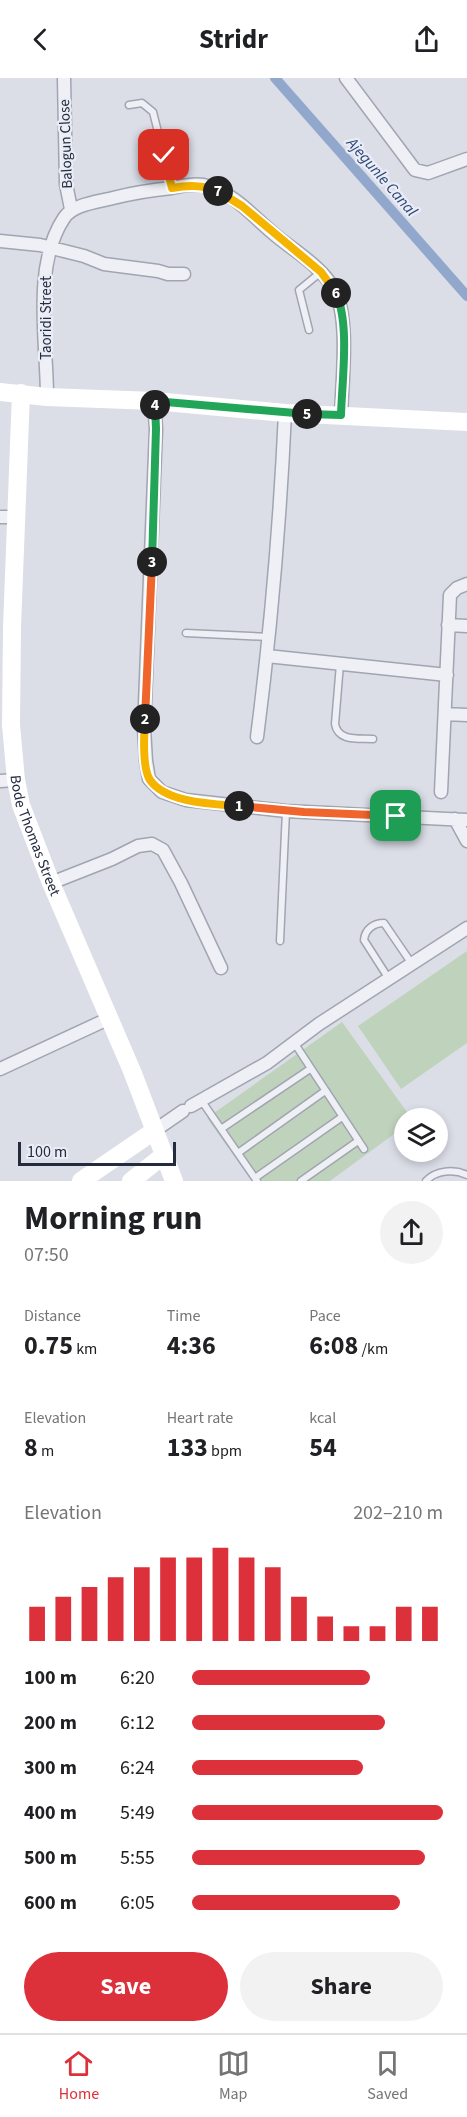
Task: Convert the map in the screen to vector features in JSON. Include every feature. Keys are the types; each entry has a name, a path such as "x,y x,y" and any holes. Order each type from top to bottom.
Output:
{"main road":[{"path":"0,392 31,396 154,401 285,413 467,422"},
{"path":"0,398 31,396"},
{"name":"Bode Thomas Street","path":"31,396 9,518 6,627 11,725 8,780 21,805 51,882 110,1018 174,1181"},
{"path":"81,1181 154,1131"},
{"path":"131,1181 164,1155"}],"street":[{"name":"Balogun Close","path":"64,78 66,184 71,209"},
{"path":"346,78 415,170 428,173 466,164"},
{"path":"71,209 150,189 190,184 204,185 221,192 242,206 321,272 334,288 342,308 341,415"},
{"name":"Taoridi Street","path":"31,396 44,299 45,274 57,230 71,209"},
{"path":"0,241 40,245 84,256 104,264 168,274 184,274"},
{"path":"154,401 156,429 144,728 149,779 162,792 186,800 286,811 461,819 467,841"},
{"path":"257,737 270,637 285,413"},
{"path":"441,792 450,595 457,588 467,584"},
{"path":"448,625 467,626"},
{"path":"267,656 447,675"},
{"path":"445,714 467,715"},
{"path":"51,882 112,859 138,846 152,844 164,850 221,968"},
{"path":"154,1131 192,1105 267,1063 319,1024 467,928"},
{"path":"1,1067 110,1018"}],"lane":[{"path":"129,105 145,104 153,112 172,188"},
{"path":"309,330 299,290 321,272"},
{"path":"186,633 270,637"},
{"path":"340,664 336,731 342,736 373,739"},
{"path":"280,941 286,811"},
{"path":"389,979 364,939 368,930 377,923 384,924 412,964"},
{"path":"295,1044 309,1069 364,1149"},
{"path":"221,1129 309,1069"},
{"path":"238,1153 325,1092"},
{"path":"192,1105 221,1129 256,1180 342,1117"},
{"path":"301,1181 358,1141"},
{"path":"426,1181 433,1174 448,1171 466,1173"}],"green space":[{"path":"467,951 467,1043 401,1089 358,1026"},
{"path":"342,1022 404,1108 394,1108 394,1134 330,1181 252,1181 207,1118"}],"waterway":[{"name":"Ajegunle Canal","path":"275,78 467,296"}],"route":[{"path":"164,155 172,188 190,184 204,185 221,192 242,206 321,272 334,288 342,308 343,337 341,415 285,413 154,401 156,429 144,728 149,779 162,792 186,800 286,811 396,816"}]}
